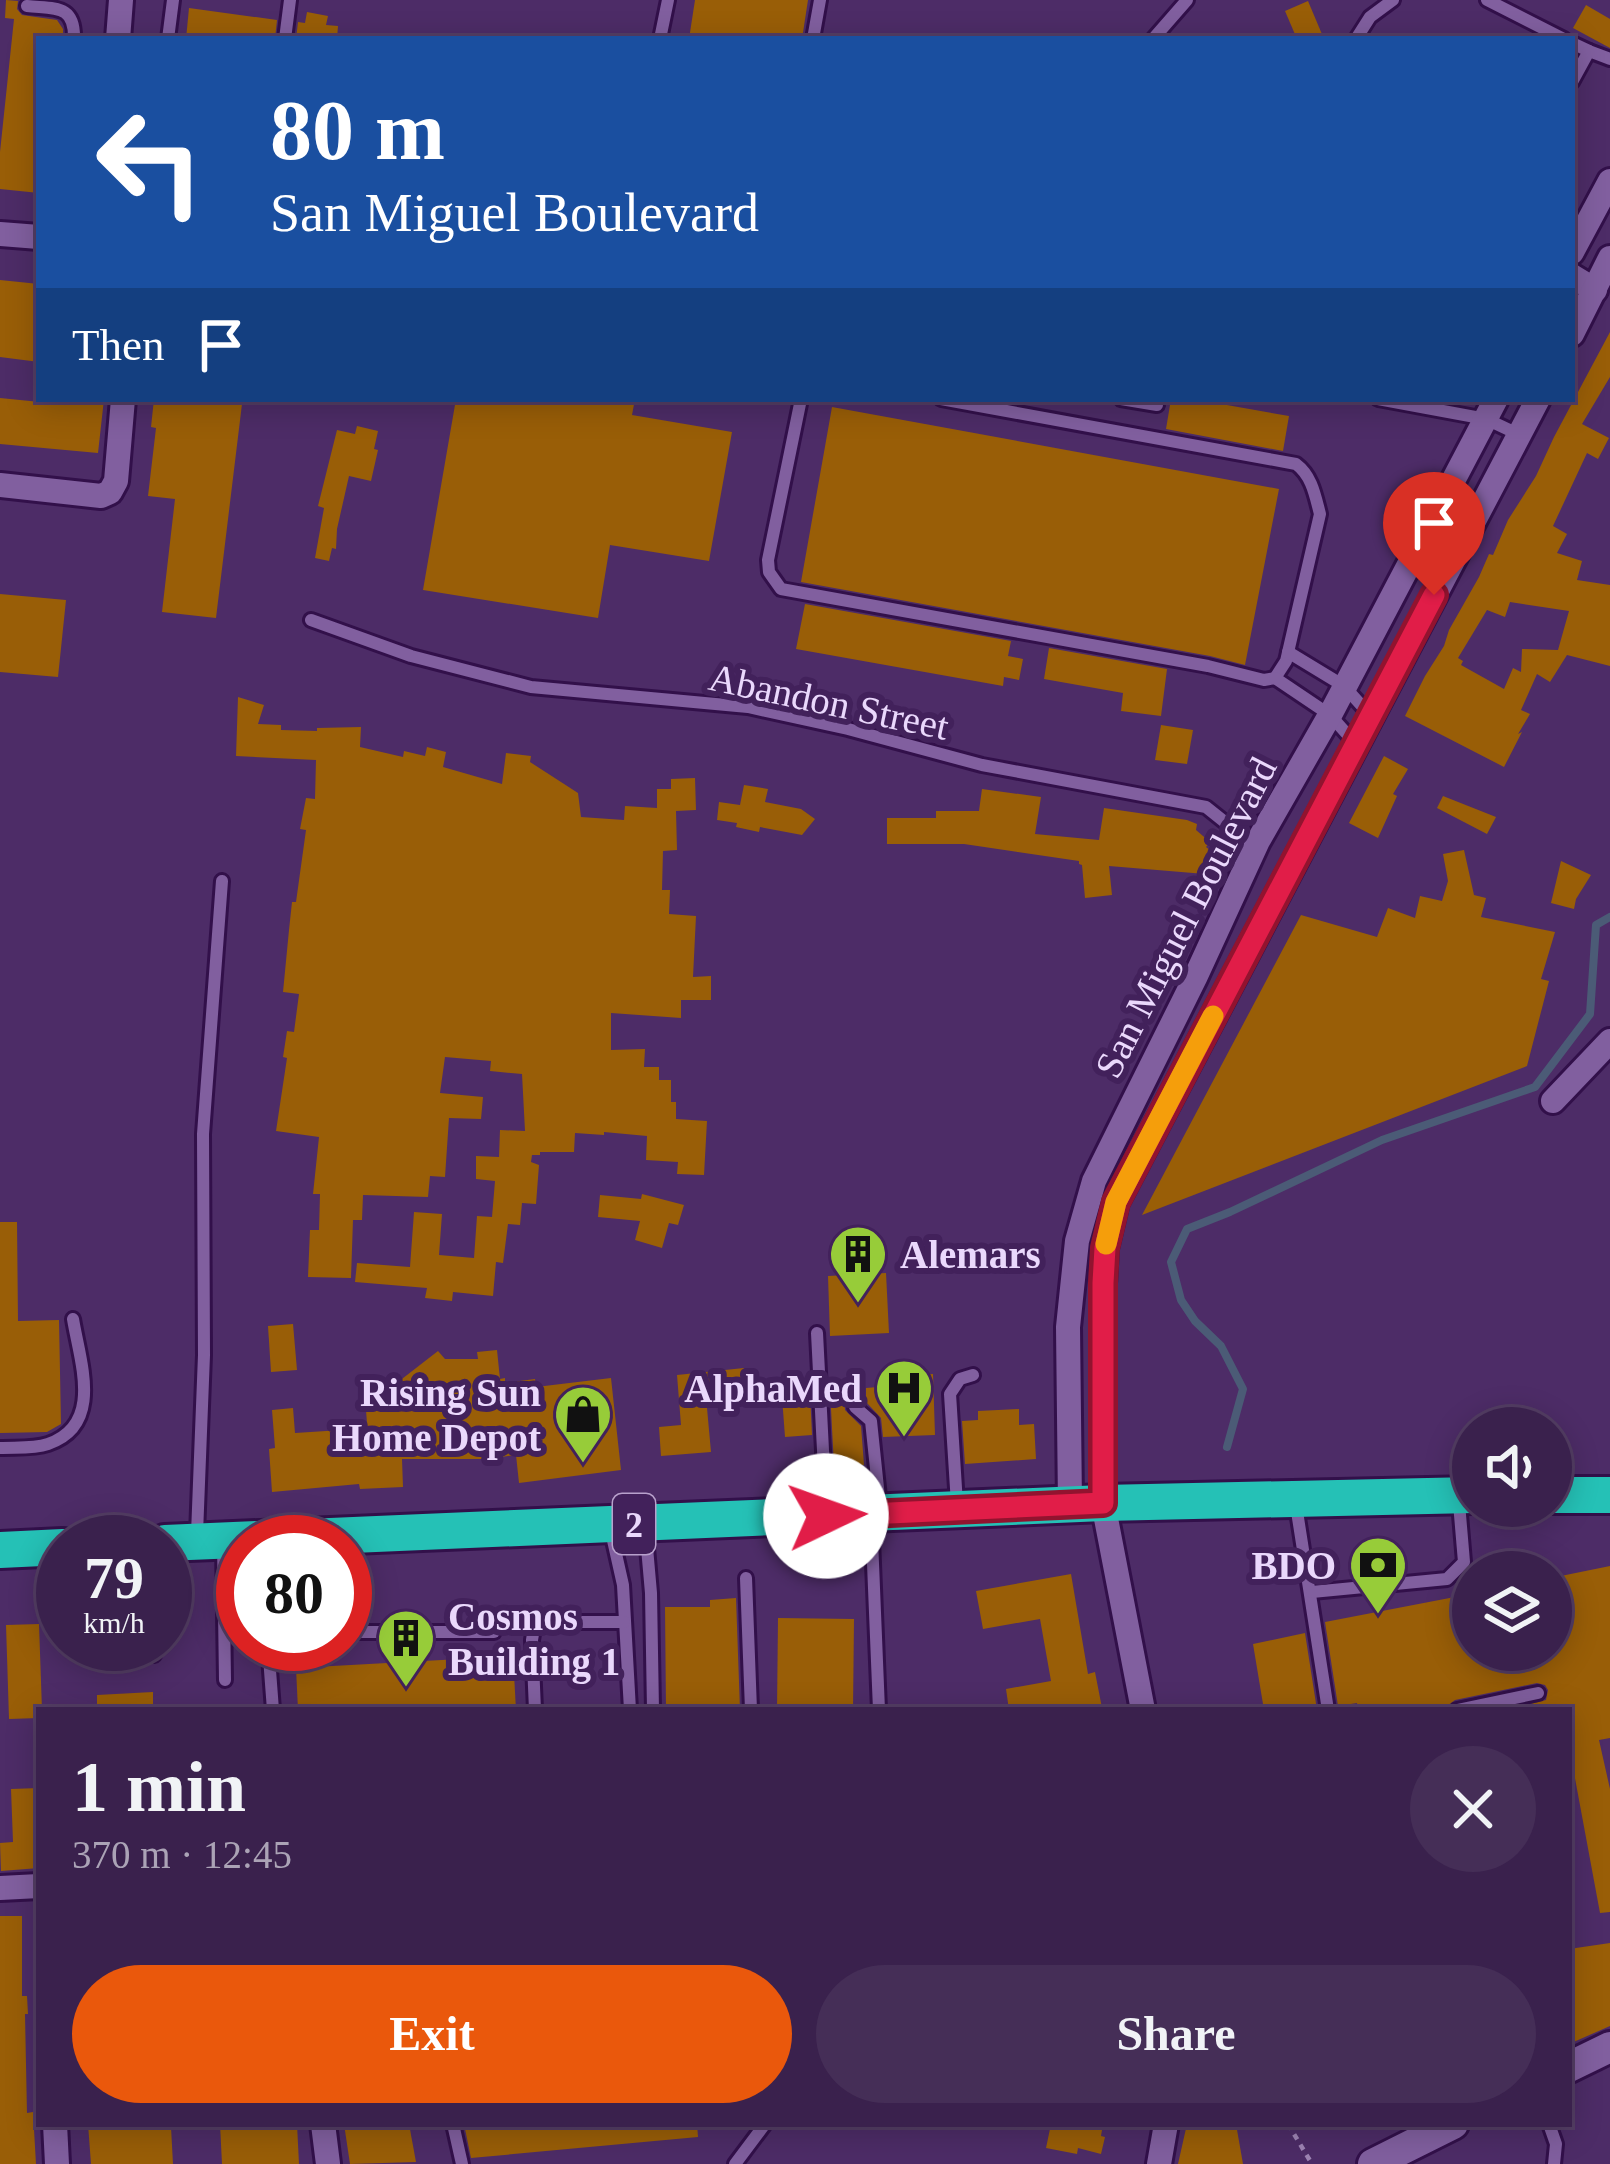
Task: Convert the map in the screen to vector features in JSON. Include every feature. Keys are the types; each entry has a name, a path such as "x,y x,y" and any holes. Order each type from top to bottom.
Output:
{"highway":[{"name":"2","path":"372,1536 1086,1504 1452,1495"},
{"path":"1572,1495 1610,1495"},
{"path":"0,1550 36,1548"}],"main road":[{"path":"1572,2066 1610,2047"},
{"path":"1373,2164 1447,2127"}],"street":[{"path":"118,36 121,0"},
{"path":"1575,246 1610,182"},
{"path":"0,234 36,237"},
{"path":"1575,328 1610,258"},
{"path":"1575,277 1594,290"},
{"path":"0,484 100,496 110,492 116,481 123,402"},
{"name":"San Miguel Boulevard","path":"1086,1504 1105,1248 1116,1202 1536,402"},
{"name":"San Miguel Boulevard","path":"1086,1504 1071,1425 1068,1327 1074,1260 1094,1181 1258,841 1491,409"},
{"path":"1258,841 1298,856"},
{"path":"1195,979 1226,990"},
{"path":"1553,1101 1610,1041"},
{"path":"1086,1504 1142,1707"},
{"path":"0,1888 36,1886"},
{"path":"55,2127 57,2164"},
{"path":"322,2127 328,2164"},
{"path":"1159,2164 1165,2127"}],"lane":[{"path":"168,36 173,0"},
{"path":"279,0 290,1 285,36"},
{"path":"661,36 668,0"},
{"path":"814,36 820,0"},
{"path":"1156,36 1186,0"},
{"path":"1358,36 1370,17 1393,0"},
{"path":"1486,0 1558,36"},
{"path":"27,6 62,10 71,16 74,36"},
{"path":"1575,45 1610,59"},
{"path":"1575,76 1588,52"},
{"path":"800,402 768,560 769,572 781,589 1264,680 1275,678 1330,715 1355,743"},
{"path":"957,402 1296,464 1309,480 1320,514 1286,661 1275,678"},
{"path":"1138,402 1156,405"},
{"path":"1412,402 1491,409 1520,435"},
{"name":"Abandon Street","path":"311,620 411,656 531,687 748,707 982,765 1206,807 1236,831 1258,841"},
{"path":"1288,652 1344,686 1370,715"},
{"path":"222,880 202,1134 204,1355 195,1542 225,1680"},
{"path":"0,1448 45,1445 77,1424 87,1399 73,1319"},
{"path":"817,1333 826,1516"},
{"path":"958,1510 950,1394 959,1379 973,1375"},
{"path":"855,1384 855,1407 871,1421 879,1707"},
{"path":"1295,1498 1328,1707"},
{"path":"627,1524 623,1585 630,1707"},
{"path":"627,1524 651,1593 653,1707"},
{"path":"1312,1592 1447,1580 1465,1562 1466,1527"},
{"path":"746,1578 751,1707"},
{"path":"535,1707 534,1628 541,1622 624,1622"},
{"path":"372,1632 494,1632"},
{"path":"270,1671 273,1707"},
{"path":"1471,1707 1538,1693"},
{"path":"454,2127 462,2164"},
{"path":"735,2164 763,2127"},
{"path":"1550,2127 1556,2144 1554,2164"}],"path":[{"path":"1290,2127 1312,2164"}],"building":[{"path":"6,0 18,1 22,15 57,20 63,29 63,36 36,36 36,193 0,189 14,19 5,18"},
{"path":"695,0 808,0 802,36 689,36"},
{"path":"1308,1 1323,36 1296,36 1285,11"},
{"path":"1586,5 1610,19 1610,48 1573,28"},
{"path":"189,8 277,20 275,36 186,36"},
{"path":"307,12 328,16 326,25 338,26 337,36 296,36 298,22 305,23"},
{"path":"0,280 36,284 36,362 0,357"},
{"path":"1610,332 1610,377 1582,424 1609,438 1598,459 1587,453 1553,526 1567,534 1557,553 1582,561 1577,580 1610,585 1610,666 1567,655 1550,682 1537,674 1521,710 1530,714 1504,767 1405,716 1489,554 1493,555","holes":["1510,602 1569,611 1558,650 1522,649 1521,672 1513,668 1504,689 1461,665 1458,658 1487,610 1505,617"]},
{"path":"0,398 60,404 104,402 98,453 0,444"},
{"path":"154,402 242,404 216,618 162,612 175,499 148,496 156,428 151,427"},
{"path":"455,402 634,402 632,415 732,432 709,561 610,545 598,618 423,590"},
{"path":"1170,402 1210,402 1289,416 1283,451 1166,429"},
{"path":"832,407 1279,489 1245,665 801,582"},
{"path":"357,426 378,431 371,481 349,476 336,549 332,548 329,561 315,558 324,508 318,506 337,430 355,434"},
{"path":"0,594 66,600 58,677 0,672"},
{"path":"805,604 1011,641 1008,656 1023,659 1019,680 1004,677 1003,686 796,649"},
{"path":"1049,648 1167,669 1161,716 1121,711 1123,693 1044,679"},
{"path":"238,697 264,705 258,724 281,725 281,730 361,727 360,747 403,757 404,751 425,756 427,747 446,752 443,767 502,784 506,753 531,756 530,762 578,793 581,817 624,820 625,806 657,808 657,789 671,789 671,779 695,778 696,810 676,811 677,850 663,851 662,890 670,890 669,914 696,916 693,977 711,976 711,1000 681,1000 681,1018 611,1013 611,1050 645,1049 644,1067 659,1067 659,1080 671,1080 676,1119 707,1121 704,1175 677,1174 678,1162 646,1160 647,1136 575,1133 574,1152 532,1155 531,1162 539,1165 536,1204 522,1203 520,1225 508,1224 503,1263 496,1262 493,1296 453,1292 452,1301 425,1298 427,1288 355,1282 357,1263 410,1267 414,1212 442,1214 439,1255 474,1258 477,1216 492,1217 495,1181 476,1179 476,1156 499,1157 500,1130 525,1131 522,1074 490,1071 491,1061 445,1057 440,1093 483,1097 481,1119 449,1118 445,1177 430,1176 428,1197 363,1195 362,1220 353,1220 351,1278 308,1277 310,1230 319,1230 320,1194 313,1194 319,1137 276,1131 287,1031 294,1032 299,994 283,992 292,902 296,902 306,830 300,829 306,798 315,799 316,760 236,756"},
{"path":"1161,725 1193,730 1187,764 1155,760"},
{"path":"1384,756 1408,769 1393,794 1397,796 1378,838 1349,823"},
{"path":"744,785 768,789 765,802 801,809 815,819 802,835 760,827 759,832 717,820 719,802 740,805"},
{"path":"982,789 1041,797 1035,834 1099,840 1104,808 1197,824 1196,830 1210,842 1206,847 1219,857 1205,874 1109,866 1112,895 1085,898 1079,861 964,844 887,844 887,818 936,818 936,811 979,811"},
{"path":"1443,796 1496,817 1487,834 1437,808"},
{"path":"1464,850 1474,895 1486,898 1481,917 1555,932 1541,979 1549,981 1527,1066 1142,1215 1301,915 1377,937 1388,908 1415,918 1420,896 1442,901 1448,881 1443,854"},
{"path":"1561,861 1591,875 1574,909 1551,903"},
{"path":"642,1194 684,1205 678,1225 669,1223 662,1248 635,1240 640,1221 598,1217 600,1195 641,1199"},
{"path":"0,1222 17,1222 18,1321 59,1320 61,1424 47,1432 0,1433"},
{"name":"Alemars","path":"886,1273 889,1333 830,1336 828,1276"},
{"path":"293,1324 297,1370 271,1372 268,1326"},
{"path":"497,1350 500,1379 505,1378 505,1383 535,1379 536,1387 611,1378 621,1470 519,1483 516,1455 402,1459 403,1487 360,1489 359,1484 272,1492 272,1410 293,1408 295,1433 357,1429 357,1423 367,1423 364,1385 398,1382 438,1351 445,1359 478,1359 477,1352"},
{"path":"744,1368 747,1404 707,1408 711,1452 661,1456 659,1427 681,1425 677,1375"},
{"path":"933,1374 935,1435 883,1437 881,1418 866,1402 866,1388 878,1387 878,1376"},
{"path":"844,1389 845,1410 861,1426 864,1465 834,1466 830,1390"},
{"path":"810,1393 812,1435 785,1437 782,1397"},
{"path":"1019,1409 1019,1425 1034,1424 1036,1459 965,1464 962,1421 978,1420 978,1411"},
{"path":"1610,1566 1610,1738 1599,1740 1610,1789 1610,1912 1600,1913 1572,1762 1572,1707 1519,1707 1546,1700 1548,1690 1537,1683 1442,1707 1338,1706 1325,1622 1452,1598 1452,1671 1572,1671 1572,1574"},
{"path":"1071,1574 1088,1674 1095,1672 1102,1707 1009,1707 1006,1689 1051,1681 1040,1619 983,1629 976,1591"},
{"path":"736,1598 740,1707 666,1707 665,1607 710,1607 710,1600"},
{"path":"778,1618 854,1619 853,1707 777,1707"},
{"path":"36,1624 42,1707 36,1707 36,1718 9,1719 6,1625"},
{"path":"1305,1633 1317,1707 1264,1707 1253,1644"},
{"name":"Cosmos Building 1","path":"513,1656 516,1707 298,1707 296,1671 372,1671 372,1664"},
{"path":"153,1692 153,1707 97,1707 97,1695"},
{"path":"36,1788 36,1868 1,1871 0,1843 13,1842 11,1789"},
{"path":"0,1916 22,1916 27,2113 33,2112 36,2164 0,2164"},
{"path":"1610,1943 1610,2026 1572,2043 1572,1949"},
{"path":"88,2127 171,2127 173,2164 91,2164"},
{"path":"220,2127 297,2127 299,2164 222,2164"},
{"path":"344,2127 410,2127 416,2162 350,2164"},
{"path":"465,2127 697,2127 698,2137 471,2158"},
{"path":"1050,2127 1102,2127 1101,2154 1046,2148"},
{"path":"1186,2127 1237,2127 1243,2164 1178,2164"}],"waterway":[{"path":"1227,1447 1243,1389 1221,1346 1181,1300 1171,1262 1187,1229 1382,1140 1535,1087 1590,1014 1596,925 1610,917"}],"slow traffic":[{"path":"1106,1244 1116,1202 1213,1016"}],"place":[{"name":"Alemars","path":"858,1305"},
{"name":"AlphaMed","path":"904,1439"},
{"name":"Rising Sun Home Depot","path":"583,1465"},
{"name":"BDO","path":"1378,1616"},
{"name":"Cosmos Building 1","path":"406,1689"}],"route":[{"path":"826,1516 1103,1503 1103,1283 1116,1202 1434,595"}]}
